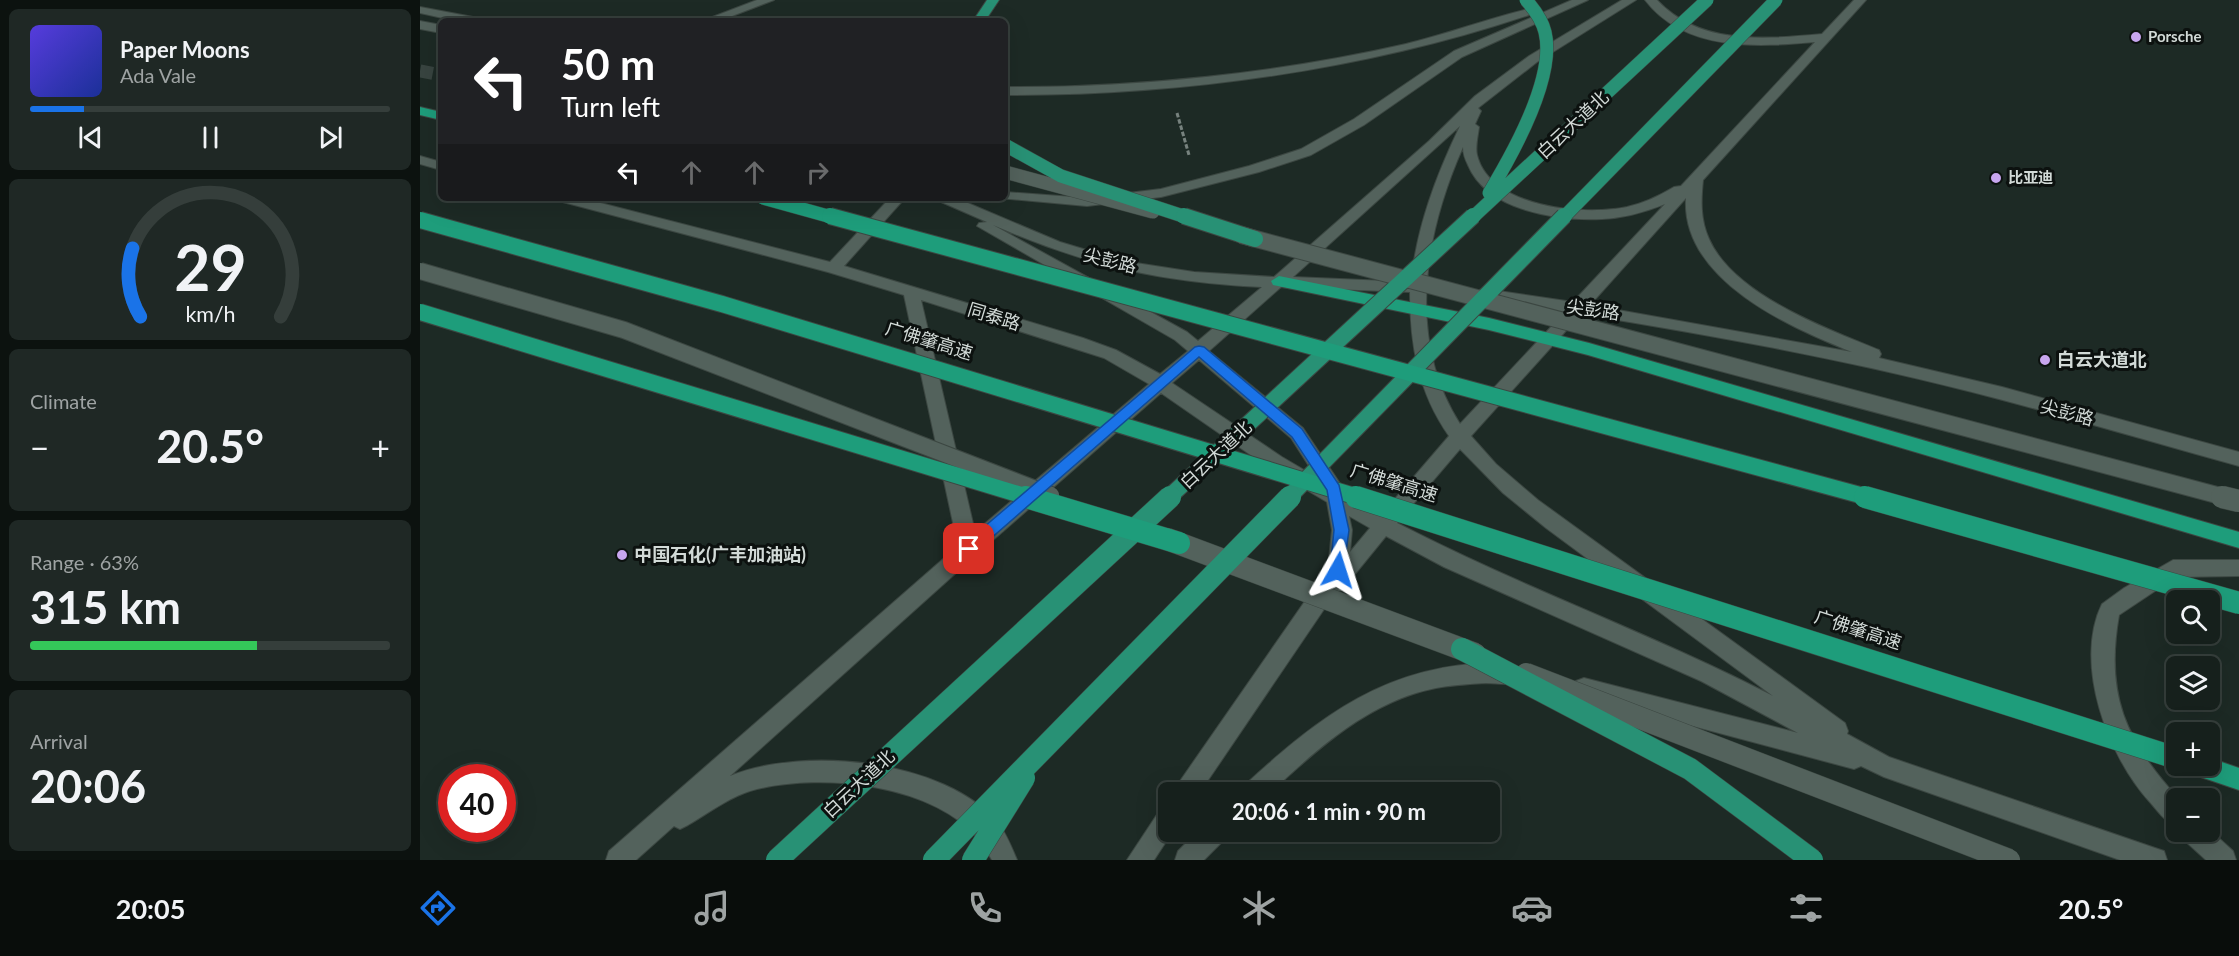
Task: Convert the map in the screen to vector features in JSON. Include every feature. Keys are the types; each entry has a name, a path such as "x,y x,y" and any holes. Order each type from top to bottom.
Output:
{"highway":[{"path":"981,18 993,0"},
{"path":"1477,214 1517,144 1528,118 1543,68 1546,38 1539,14 1527,0"},
{"name":"白云大道北","path":"777,860 1707,0"},
{"path":"934,860 1776,0"},
{"path":"420,111 438,115"},
{"path":"1008,147 1061,176 1255,239"},
{"path":"775,201 960,249 1905,508 2239,603"},
{"name":"广佛肇高速","path":"420,220 718,303 1143,430 2166,755"},
{"path":"1279,281 1489,324 1589,349 2239,540"},
{"path":"420,312 1179,543"},
{"path":"1462,649 1690,769 1812,860"},
{"path":"973,860 1043,749"},
{"path":"2220,773 2239,779"}],"street":[{"path":"721,0 737,11"},
{"path":"717,18 768,0"},
{"path":"1008,92 1124,88 1243,76 1341,61 1426,43 1524,14 1561,0"},
{"path":"1008,196 1087,202 1161,194 1265,166 1306,152 1359,122 1458,54 1582,0"},
{"path":"623,856 969,549 1279,281 1434,144 1480,99 1533,59 1630,0"},
{"path":"1652,0 1664,14 1687,29 1716,37 1774,42 1827,37"},
{"path":"1314,608 1440,458 1860,0"},
{"path":"420,9 460,18"},
{"path":"420,25 438,28"},
{"path":"1480,99 1469,136 1469,152 1475,171 1499,194 1519,202 1570,214 1622,213 1652,205 1696,180"},
{"path":"1480,99 1433,205 1421,263 1419,330 1423,357 1441,410 1474,452 1522,498 1884,766"},
{"path":"420,160 438,165"},
{"path":"1008,173 2239,501"},
{"path":"1696,180 1694,211 1700,234 1714,258 1738,285 1792,319 1830,337 1925,374"},
{"name":"同泰路","path":"576,201 833,268 1110,354 1141,370 1236,436 1384,526"},
{"path":"833,268 895,201"},
{"path":"941,201 1181,336 1297,433 1334,489 1342,530 1338,570 1193,782"},
{"name":"尖彭路","path":"951,201 1062,248 1122,266 1189,277 1398,286 1491,295 1725,332 1925,374 2239,459"},
{"path":"420,272 624,330 2009,860"},
{"path":"911,291 969,549"},
{"path":"1384,526 1451,561 1709,674 1884,766"},
{"path":"2166,802 2141,773 2110,713 2102,664 2102,643 2109,610 2173,569 2239,568"},
{"path":"1265,782 1339,718 1382,694 1439,676 1498,673 1594,690 1884,766 2155,860"},
{"path":"623,856 729,788 758,778 796,771 843,771 894,780 930,791 968,810 1000,844 1005,860"},
{"path":"1139,860 1158,832"},
{"path":"1187,860 1204,842"},
{"path":"2205,842 2224,860"}],"path":[{"path":"1176,109 1191,162"}],"tunnel":[{"path":"420,71 438,74"}],"place":[{"name":"Porsche","path":"2136,37"},
{"name":"比亚迪","path":"1996,178"},
{"name":"白云大道北","path":"2045,360"},
{"name":"中国石化(广丰加油站)","path":"622,555"}],"route":[{"path":"969,549 1199,350 1297,433 1334,489 1342,530 1338,570"}]}
